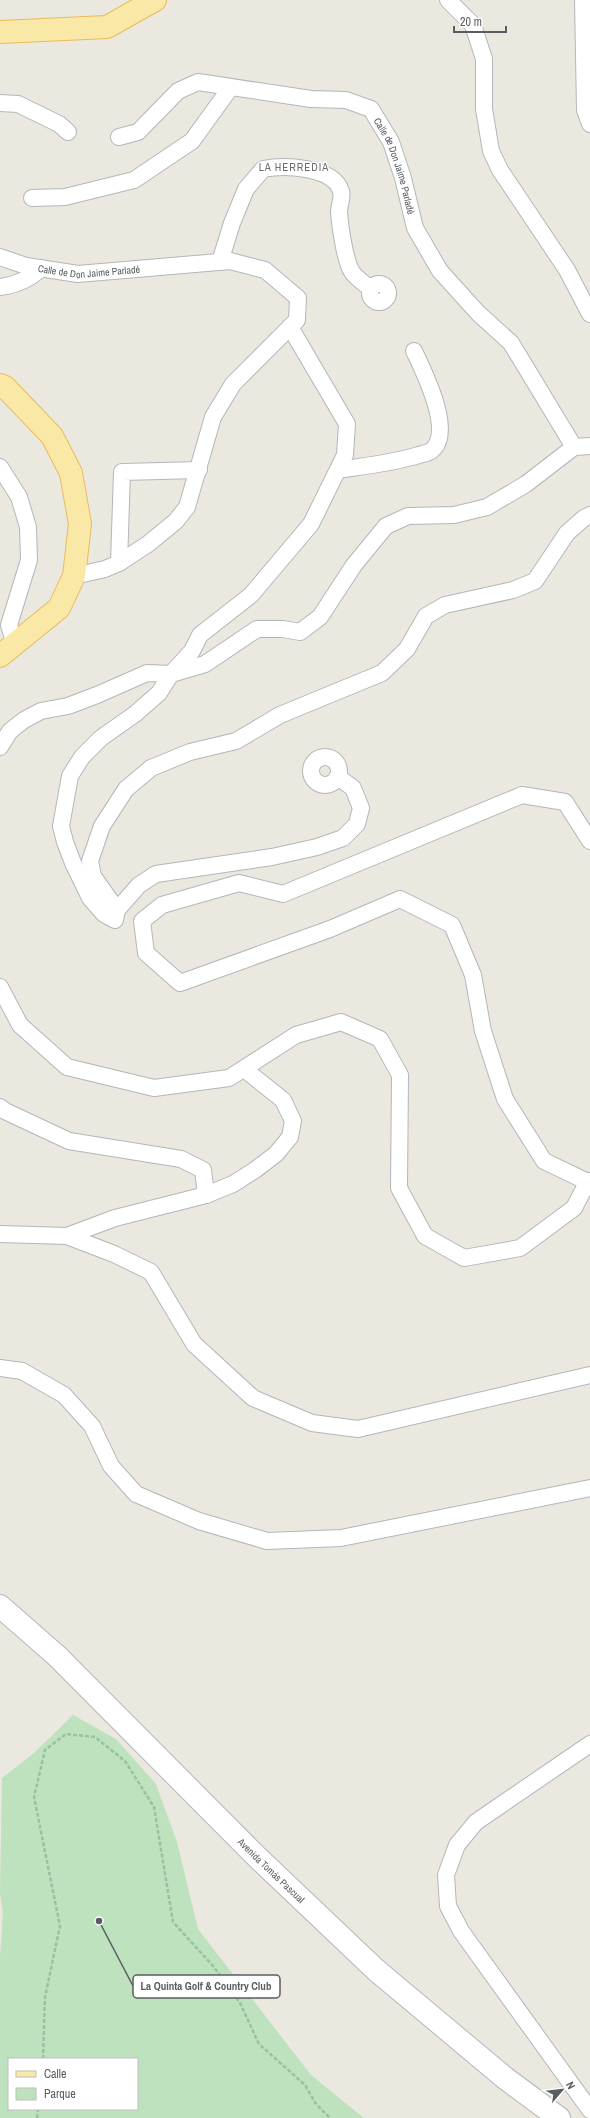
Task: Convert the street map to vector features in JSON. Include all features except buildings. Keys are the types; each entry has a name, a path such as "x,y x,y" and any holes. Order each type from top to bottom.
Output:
{"main road":[{"path":"0,32 107,27 155,0"},
{"path":"0,385 5,387 52,436 71,473 80,524 74,576 59,608 7,651"}],"street":[{"path":"448,0 474,25 484,58 484,109 491,151 500,170 567,270 590,314"},
{"path":"583,0 585,110 590,124"},
{"name":"Calle de Don Jaime Parladé","path":"118,138 138,132 178,91 198,82 311,98 346,100 371,109 391,142 403,178 415,228 440,271 478,313 511,344 574,446"},
{"path":"32,198 65,197 134,180 192,141 231,87"},
{"path":"0,103 18,104 59,124 68,132"},
{"path":"220,262 232,224 246,189 263,169 280,166 312,170 333,180 341,191 339,212 344,247 352,272 371,289"},
{"name":"Calle de Don Jaime Parladé","path":"0,257 26,266 78,274 230,261 265,270 298,298 297,320 233,384 213,417 199,470 187,507 176,521 148,544 119,563 104,569 74,576"},
{"path":"0,287 16,285 34,276 41,268"},
{"path":"290,327 346,424 345,455 311,524 251,595 200,636 192,651 171,674 159,693 135,714 101,738 82,757 70,776 61,826 73,863 90,898 104,914 115,920 117,910 140,884 156,874 272,857 317,848 343,838 357,824 361,808 353,788 338,777"},
{"path":"338,470 398,462 431,451 439,438 439,415 427,379 414,351"},
{"path":"0,747 10,731 24,720 41,711 68,706 147,673 171,674 204,664 257,629 283,629 300,632 320,617 354,565 386,526 408,516 454,515 487,507 526,484 574,446 590,446"},
{"path":"0,467 19,497 28,527 29,560 9,625 7,651"},
{"path":"119,563 122,472 199,470"},
{"path":"117,910 93,876 90,861 102,826 126,789 151,768 190,752 236,741 280,715 382,673 407,649 426,616 445,605 513,590 535,581 567,533 584,518 590,515"},
{"path":"0,987 20,1025 67,1067 154,1088 229,1078 296,1035 341,1022 380,1039 400,1076 399,1188 424,1236 464,1258 520,1248 574,1208 589,1182 544,1161 505,1099 483,1031 473,974 452,925 400,899 330,928 180,982 146,953 142,921 162,905 239,883 283,894 522,795 565,802 590,841"},
{"path":"67,1236 115,1218 206,1195 233,1184 276,1154 290,1137 293,1121 283,1100 244,1069"},
{"path":"0,1107 5,1111 69,1141 180,1159 203,1170 206,1195"},
{"path":"0,1234 67,1236 114,1254 151,1272 194,1344 253,1398 312,1423 358,1429 590,1375"},
{"path":"0,1368 22,1371 64,1395 92,1426 111,1466 136,1494 199,1521 267,1541 341,1538 590,1488"},
{"name":"Avenida Tomás Pascual","path":"0,1606 57,1656 257,1857 376,1970 505,2078 558,2118"},
{"path":"590,1744 476,1822 457,1845 446,1875 448,1906 461,1931 590,2110"}],"path":[{"path":"42,2058 45,1997 60,1926 34,1797 45,1750 66,1734 94,1737 125,1761 154,1807 174,1922 214,1967 240,2003 259,2044 305,2085 316,2104 330,2118"}],"green space":[{"path":"73,1715 116,1739 156,1784 177,1842 198,1929 311,2075 364,2118 0,2118 0,1956 3,1913 0,1894 2,1778 34,1753"}],"place":[{"name":"La Quinta Golf & Country Club","path":"99,1921"}],"district":[{"name":"LA HERREDIA","path":"294,167"}]}
